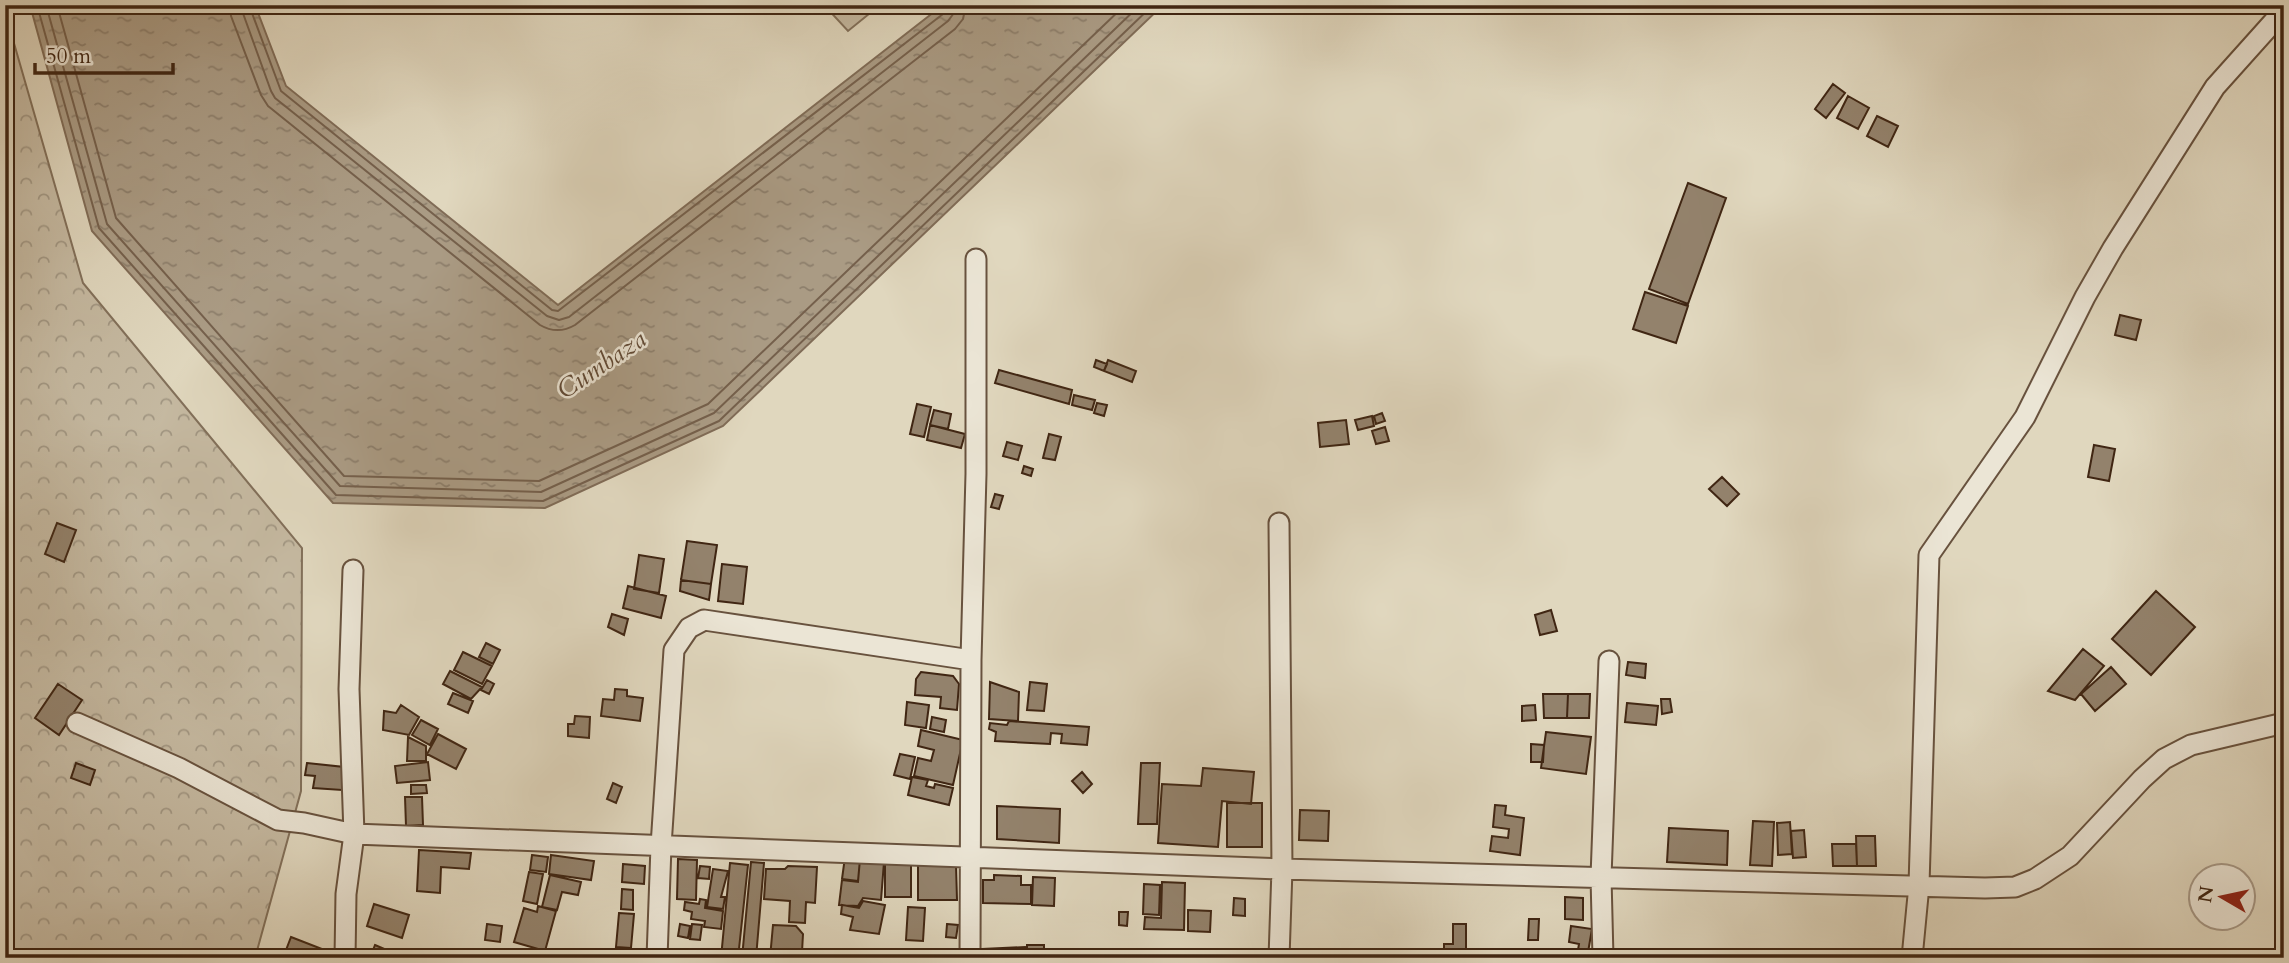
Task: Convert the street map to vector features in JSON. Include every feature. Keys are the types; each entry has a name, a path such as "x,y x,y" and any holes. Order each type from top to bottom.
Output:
{"street":[{"path":"1912,958 1919,885 1929,555 2025,417 2085,297 2113,248 2215,86 2284,10"},
{"path":"970,958 976,259"},
{"path":"1279,523 1282,869 1279,958"},
{"path":"345,958 346,894 354,834 349,689 353,570"},
{"path":"657,958 661,846 674,650 689,628 704,620 971,660"},
{"path":"1603,958 1601,877 1609,661"},
{"path":"77,723 178,768 278,820 354,834 1282,869 2015,887 2070,856 2164,759 2191,745 2284,723"}],"green space":[{"path":"824,5 880,5 848,31"},
{"path":"5,12 83,283 302,548 301,791 255,958 5,958"}],"water":[{"name":"Cumbaza","path":"30,5 255,5 286,86 558,305 943,5 1163,5 723,426 545,508 333,503 92,231"}],"building":[{"path":"1833,84 1845,93 1826,118 1815,109"},
{"path":"1848,96 1869,108 1858,129 1837,118"},
{"path":"1877,116 1898,126 1888,147 1867,136"},
{"path":"1688,183 1726,198 1688,304 1649,289"},
{"path":"1645,292 1688,306 1676,343 1633,329"},
{"path":"2120,315 2141,320 2136,340 2115,335"},
{"path":"1096,360 1107,364 1104,371 1094,367"},
{"path":"1108,360 1136,371 1132,382 1104,371"},
{"path":"999,370 1072,390 1069,404 995,383"},
{"path":"1074,395 1095,400 1092,410 1072,405"},
{"path":"1097,403 1107,405 1104,416 1094,413"},
{"path":"917,404 931,407 924,437 910,434"},
{"path":"934,410 951,414 948,429 930,425"},
{"path":"1382,413 1385,421 1376,424 1374,416"},
{"path":"1372,416 1374,426 1358,430 1355,420"},
{"path":"1346,420 1349,444 1320,447 1318,423"},
{"path":"930,425 965,434 961,448 927,440"},
{"path":"1385,427 1389,441 1376,444 1372,431"},
{"path":"1049,434 1061,437 1055,460 1043,458"},
{"path":"1007,442 1022,446 1018,460 1003,456"},
{"path":"2094,445 2115,449 2109,481 2088,477"},
{"path":"1024,466 1033,469 1031,476 1022,473"},
{"path":"1722,477 1739,494 1727,506 1709,489"},
{"path":"995,494 1003,496 999,509 991,507"},
{"path":"57,523 76,530 64,562 45,554"},
{"path":"687,541 717,545 711,584 681,580"},
{"path":"639,555 664,559 659,593 634,589"},
{"path":"722,564 747,567 743,604 718,601"},
{"path":"681,580 711,584 709,600 680,591"},
{"path":"628,586 666,596 661,618 623,608"},
{"path":"2156,591 2195,627 2151,675 2112,639"},
{"path":"1551,610 1557,631 1540,635 1535,615"},
{"path":"612,614 628,619 624,635 608,627"},
{"path":"486,643 500,650 493,664 479,657"},
{"path":"2083,649 2104,666 2075,700 2048,691"},
{"path":"463,652 492,666 482,684 454,670"},
{"path":"1628,662 1646,664 1645,678 1626,675"},
{"path":"2111,667 2126,684 2095,711 2081,694"},
{"path":"450,671 482,687 471,699 443,684"},
{"path":"921,672 953,676 959,684 957,710 940,708 941,697 915,695 916,679"},
{"path":"487,680 494,684 489,694 481,690"},
{"path":"990,682 1019,692 1018,721 989,719"},
{"path":"1030,682 1047,684 1044,711 1027,710"},
{"path":"58,684 82,700 59,735 35,718"},
{"path":"615,689 627,690 627,696 643,698 640,721 601,716 603,699 614,700"},
{"path":"453,693 473,701 468,713 448,704"},
{"path":"1543,694 1568,694 1567,718 1544,718"},
{"path":"1568,694 1590,694 1589,718 1567,718"},
{"path":"1661,699 1670,699 1672,712 1662,714"},
{"path":"907,702 929,705 926,728 905,725"},
{"path":"1627,703 1658,706 1656,725 1625,722"},
{"path":"401,705 419,717 409,735 383,730 384,711 396,713"},
{"path":"1535,705 1536,720 1522,721 1522,706"},
{"path":"575,716 590,717 589,738 568,736 568,724 574,724"},
{"path":"932,717 946,720 944,732 930,729"},
{"path":"421,720 438,729 430,745 412,735"},
{"path":"1009,721 1089,727 1087,745 1061,743 1062,734 1051,733 1050,744 995,741 996,732 989,729 990,723 1007,725"},
{"path":"921,730 963,740 953,785 914,776 918,758 931,761 934,750 918,746"},
{"path":"1546,732 1591,737 1586,774 1541,768"},
{"path":"438,734 466,749 456,769 427,754"},
{"path":"408,737 426,746 426,761 407,761"},
{"path":"1531,744 1544,745 1543,762 1531,762"},
{"path":"900,754 915,757 910,779 894,775"},
{"path":"428,762 430,780 397,783 395,766"},
{"path":"76,763 95,770 90,785 71,778"},
{"path":"307,763 344,767 342,790 313,788 315,776 305,775"},
{"path":"1141,763 1160,763 1157,824 1138,824"},
{"path":"1203,768 1254,772 1251,804 1222,801 1218,847 1158,843 1162,784 1201,786"},
{"path":"1082,772 1092,784 1083,793 1072,781"},
{"path":"912,777 928,780 926,786 934,788 935,784 953,788 949,805 908,795"},
{"path":"613,783 622,787 616,803 607,799"},
{"path":"411,785 426,785 427,793 411,794"},
{"path":"405,797 422,797 423,825 406,826"},
{"path":"1227,803 1262,803 1262,847 1227,847"},
{"path":"1495,805 1506,806 1505,815 1524,818 1520,855 1490,851 1492,836 1508,838 1509,829 1493,827"},
{"path":"997,806 1060,809 1059,843 997,839"},
{"path":"1300,810 1329,811 1328,841 1299,840"},
{"path":"1753,821 1774,822 1772,866 1750,865"},
{"path":"1790,822 1792,854 1778,855 1777,823"},
{"path":"1669,828 1728,831 1727,865 1667,862"},
{"path":"1804,830 1806,857 1793,858 1791,831"},
{"path":"1856,836 1875,836 1876,866 1857,866"},
{"path":"1832,844 1856,844 1857,866 1833,866"},
{"path":"419,850 471,853 469,869 441,867 440,893 417,891"},
{"path":"532,855 548,857 546,872 530,870"},
{"path":"551,855 594,861 591,880 549,874"},
{"path":"845,857 860,859 858,881 842,879"},
{"path":"678,859 697,860 696,900 677,899"},
{"path":"860,859 884,862 881,900 863,898 858,906 839,905 842,880 858,882"},
{"path":"751,862 764,863 756,958 742,958"},
{"path":"885,862 911,862 911,897 885,897"},
{"path":"730,863 748,865 738,958 721,958"},
{"path":"623,864 645,866 644,884 622,882"},
{"path":"956,864 957,900 918,900 918,865"},
{"path":"700,866 710,867 709,879 698,878"},
{"path":"788,866 817,867 815,903 806,902 805,923 789,922 790,901 764,899 766,869 785,869"},
{"path":"713,869 728,871 721,897 725,897 723,909 707,907"},
{"path":"529,872 543,874 537,904 523,901"},
{"path":"550,875 581,882 578,895 562,892 557,910 542,907"},
{"path":"994,875 1021,876 1021,885 1031,885 1031,904 983,903 983,880 994,880"},
{"path":"1033,877 1055,878 1054,906 1032,905"},
{"path":"1162,882 1185,883 1184,930 1144,929 1145,917 1161,918"},
{"path":"1144,884 1160,885 1159,915 1143,914"},
{"path":"622,889 633,890 633,910 621,909"},
{"path":"1565,897 1583,898 1583,920 1565,919"},
{"path":"1234,898 1245,899 1245,916 1233,915"},
{"path":"700,899 706,900 705,908 723,911 721,929 704,927 705,921 691,919 692,912 684,910 685,902 699,904"},
{"path":"863,901 885,905 879,934 850,930 853,917 841,914 842,905 859,908"},
{"path":"374,904 409,915 402,938 367,926"},
{"path":"538,906 556,911 545,951 514,942 524,908 537,912"},
{"path":"908,907 925,908 923,941 906,940"},
{"path":"1188,910 1211,911 1210,932 1188,931"},
{"path":"1119,912 1128,912 1127,926 1119,925"},
{"path":"619,913 634,914 631,948 616,947"},
{"path":"1529,919 1539,919 1538,940 1528,940"},
{"path":"487,924 502,926 500,942 485,940"},
{"path":"680,924 690,926 688,938 678,936"},
{"path":"692,924 702,925 700,940 690,939"},
{"path":"947,924 958,925 956,938 946,937"},
{"path":"1453,924 1466,924 1466,958 1454,958 1454,953 1444,953 1444,944 1453,944"},
{"path":"773,925 796,926 803,934 802,952 770,958"},
{"path":"1571,926 1592,929 1587,958 1577,956 1579,944 1569,942"},
{"path":"291,937 340,956 283,958"},
{"path":"375,945 405,958 370,958"},
{"path":"1027,945 1044,945 1044,958 1027,958"},
{"path":"1025,947 1026,958 984,958 983,949"},
{"path":"946,952 958,953 957,958 945,958"}]}
